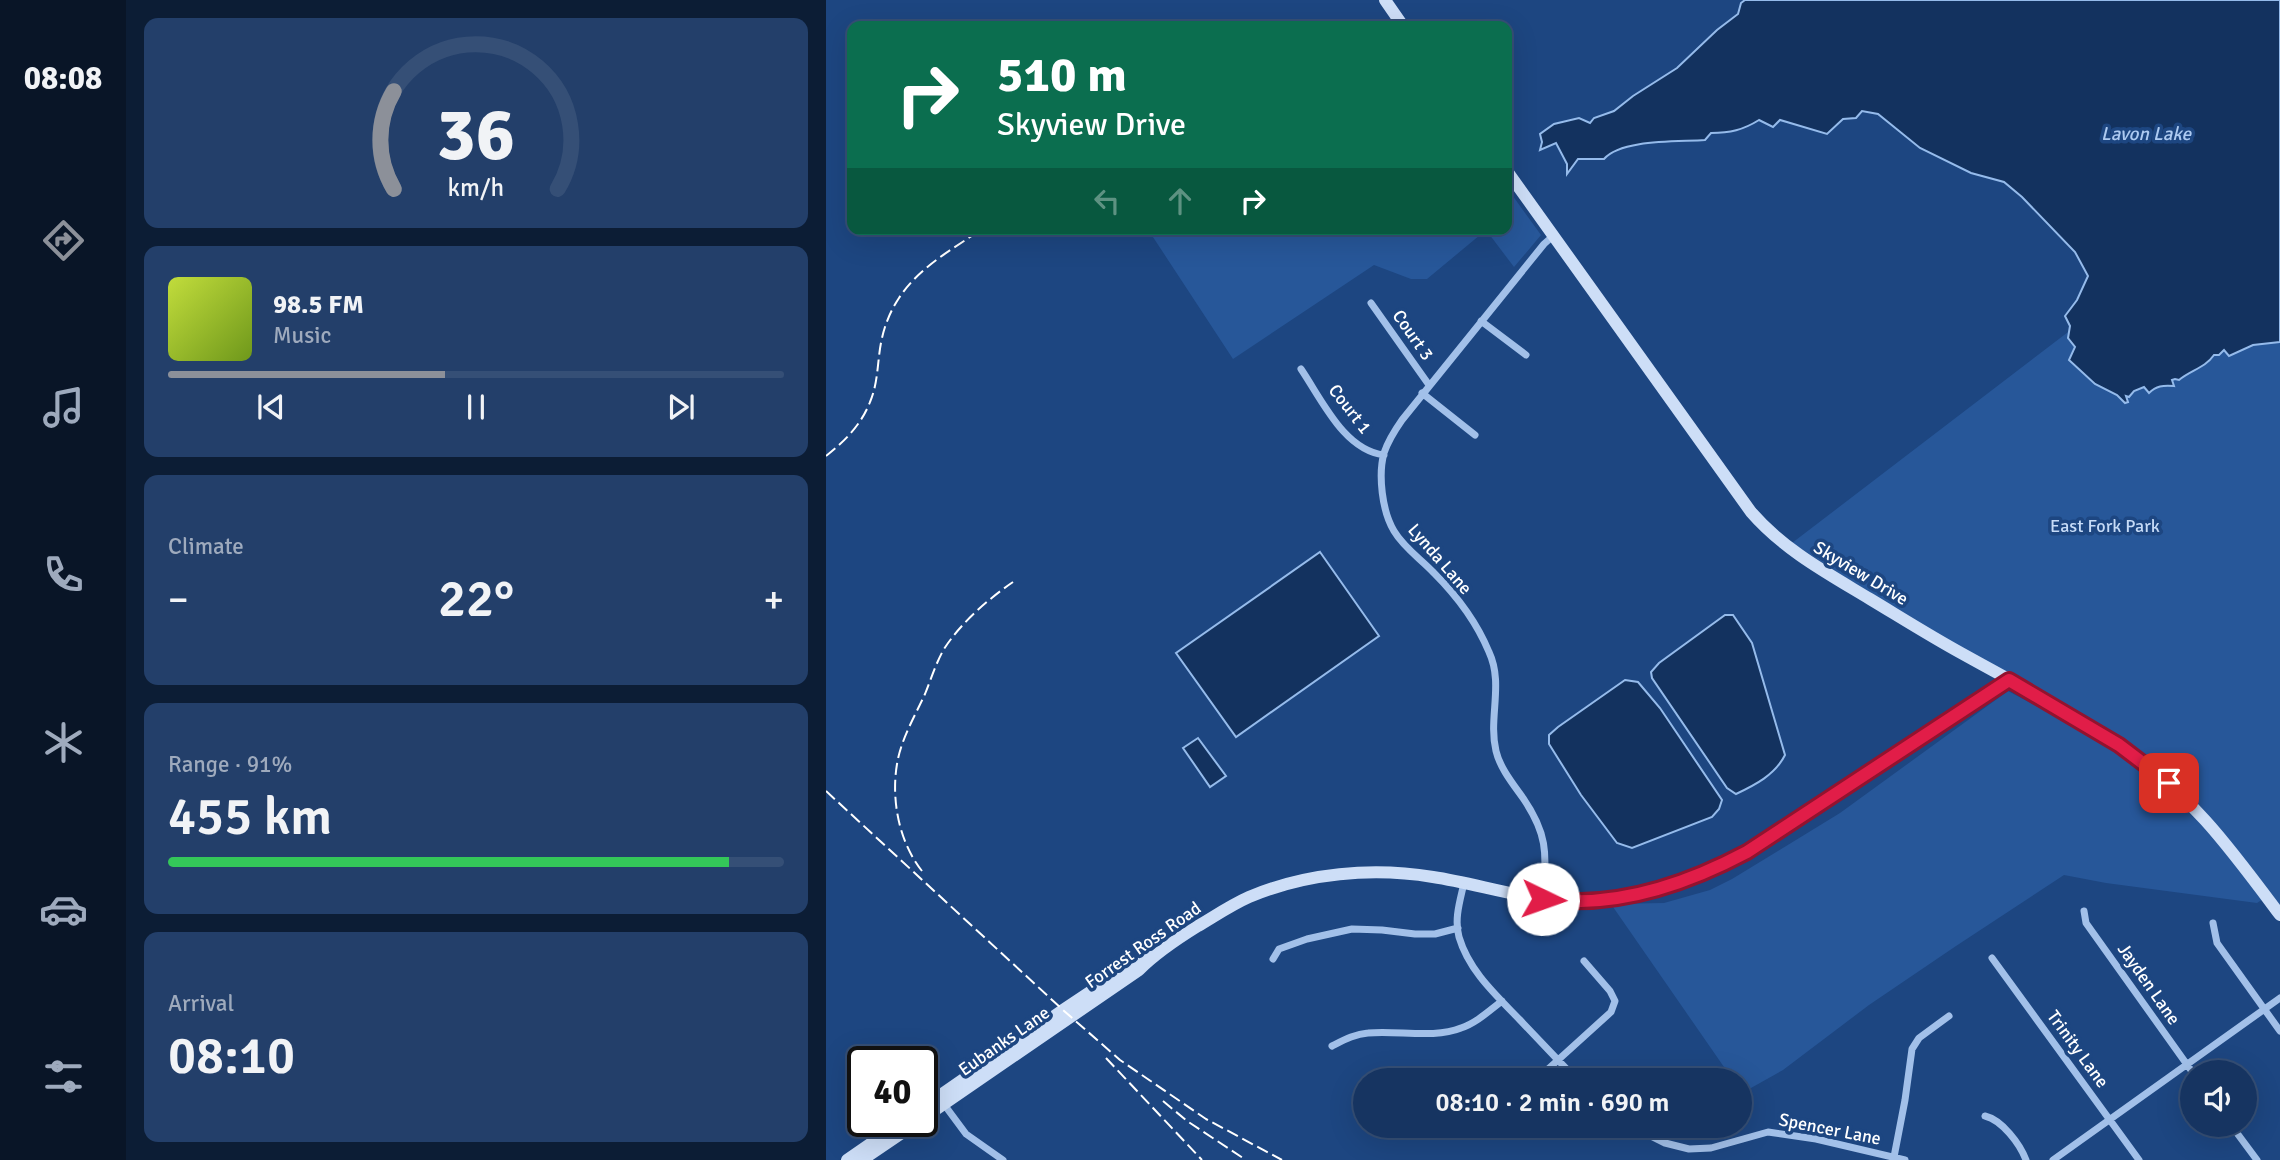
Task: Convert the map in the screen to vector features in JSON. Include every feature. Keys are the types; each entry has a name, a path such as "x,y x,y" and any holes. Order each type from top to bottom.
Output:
{"street":[{"path":"1385,0 1399,21"},
{"name":"Skyview Drive","path":"1512,178 1764,527 1779,541 1826,573 2119,745 2169,783 2218,833 2280,915"},
{"name":"Lynda Lane","path":"1543,899 1546,856 1541,830 1497,754 1493,732 1497,689 1493,662 1480,635 1451,592 1406,547 1395,532 1385,506 1382,478 1384,455 1396,428 1553,236"},
{"name":"Court 3","path":"1371,303 1429,385"},
{"path":"1482,321 1526,355"},
{"name":"Court 1","path":"1301,369 1351,441 1366,450 1384,455"},
{"path":"1422,393 1475,435"},
{"name":"Forrest Ross Road","path":"1067,1013 1139,970 1156,953 1242,901 1299,881 1372,872 1404,873 1543,899 1576,901 1639,894 1670,886 1714,870 1747,852 2009,680"},
{"path":"1464,883 1457,914 1458,928 1470,964 1566,1068"},
{"name":"Jayden Lane","path":"2084,911 2086,923 2183,1060"},
{"path":"2213,923 2217,943 2280,1031"},
{"path":"1273,959 1279,949 1307,939 1352,929 1435,934 1458,928"},
{"name":"Trinity Lane","path":"1992,958 2139,1160"},
{"path":"1549,1068 1611,1012 1615,1001 1610,991 1584,961"},
{"path":"2194,1060 2280,998"},
{"path":"1332,1046 1352,1036 1368,1033 1430,1033 1460,1029 1481,1018 1502,1001"},
{"name":"Eubanks Lane","path":"938,1103 1067,1013"},
{"path":"1894,1157 1912,1049 1919,1038 1950,1016"},
{"path":"2053,1160 2180,1070"},
{"path":"941,1100 966,1134 1003,1160"},
{"path":"1984,1116 1994,1118 2026,1160"},
{"name":"Spencer Lane","path":"1752,1136 1768,1132 1816,1139 1905,1160"},
{"path":"848,1160 881,1137"},
{"name":"Eubanks Lane","path":"862,1160 895,1137"},
{"path":"2240,1137 2257,1160"},
{"name":"Spencer Lane","path":"1655,1138 1689,1149 1711,1148 1747,1138"}],"green space":[{"path":"1512,195 1541,235 1514,267 1490,235 1512,235"},
{"path":"1152,235 1480,235 1427,279 1411,279 1374,265 1233,359"},
{"name":"East Fork Park","path":"2280,294 2280,905 2188,794 2152,761 1888,605 1792,543 2093,313"},
{"path":"2008,691 2110,745 2145,771 2184,804 2212,833 2263,899 2257,903 2064,875 1869,1005 1783,1070 1752,1087 1752,1068 1725,1068 1611,904 1664,903 1710,890 1840,813"}],"water":[{"name":"Lavon Lake","path":"1745,0 2280,0 2280,342 2253,345 2229,356 2224,350 2179,380 2172,380 2174,386 2160,386 2149,393 2144,387 2134,391 2129,397 2126,396 2128,402 2125,403 2117,395 2095,384 2069,360 2075,347 2068,338 2070,326 2065,316 2077,300 2088,276 2075,252 2004,182 1971,173 1920,148 1878,114 1862,111 1856,118 1843,119 1827,134 1780,120 1773,127 1759,120 1736,130 1711,133 1705,140 1636,145 1623,148 1604,159 1578,159 1567,174 1567,164 1556,143 1540,150 1540,134 1554,124 1579,118 1590,123 1594,118 1614,111 1677,68 1738,14 1741,3"},
{"path":"1320,552 1379,636 1236,737 1176,653"},
{"path":"1725,615 1733,615 1752,643 1785,755 1770,774 1736,794 1727,788 1652,678 1651,672 1659,663"},
{"path":"1625,680 1638,682 1660,708 1722,800 1712,817 1632,848 1617,843 1581,795 1549,744 1549,735 1558,727"},
{"path":"1198,738 1226,776 1210,787 1183,748"}],"railway":[{"path":"826,456 852,432 866,410 875,386 883,333 899,298 926,268 973,235"},
{"path":"922,871 902,834 896,806 895,778 902,746 944,649 975,612 1013,582"},
{"path":"826,791 1120,1060 1206,1119 1282,1160"},
{"path":"1106,1058 1202,1160"},
{"path":"1163,1101 1187,1121 1246,1160"}],"route":[{"path":"1543,899 1576,901 1639,894 1714,870 1747,852 2009,680 2119,745 2169,783"}]}
